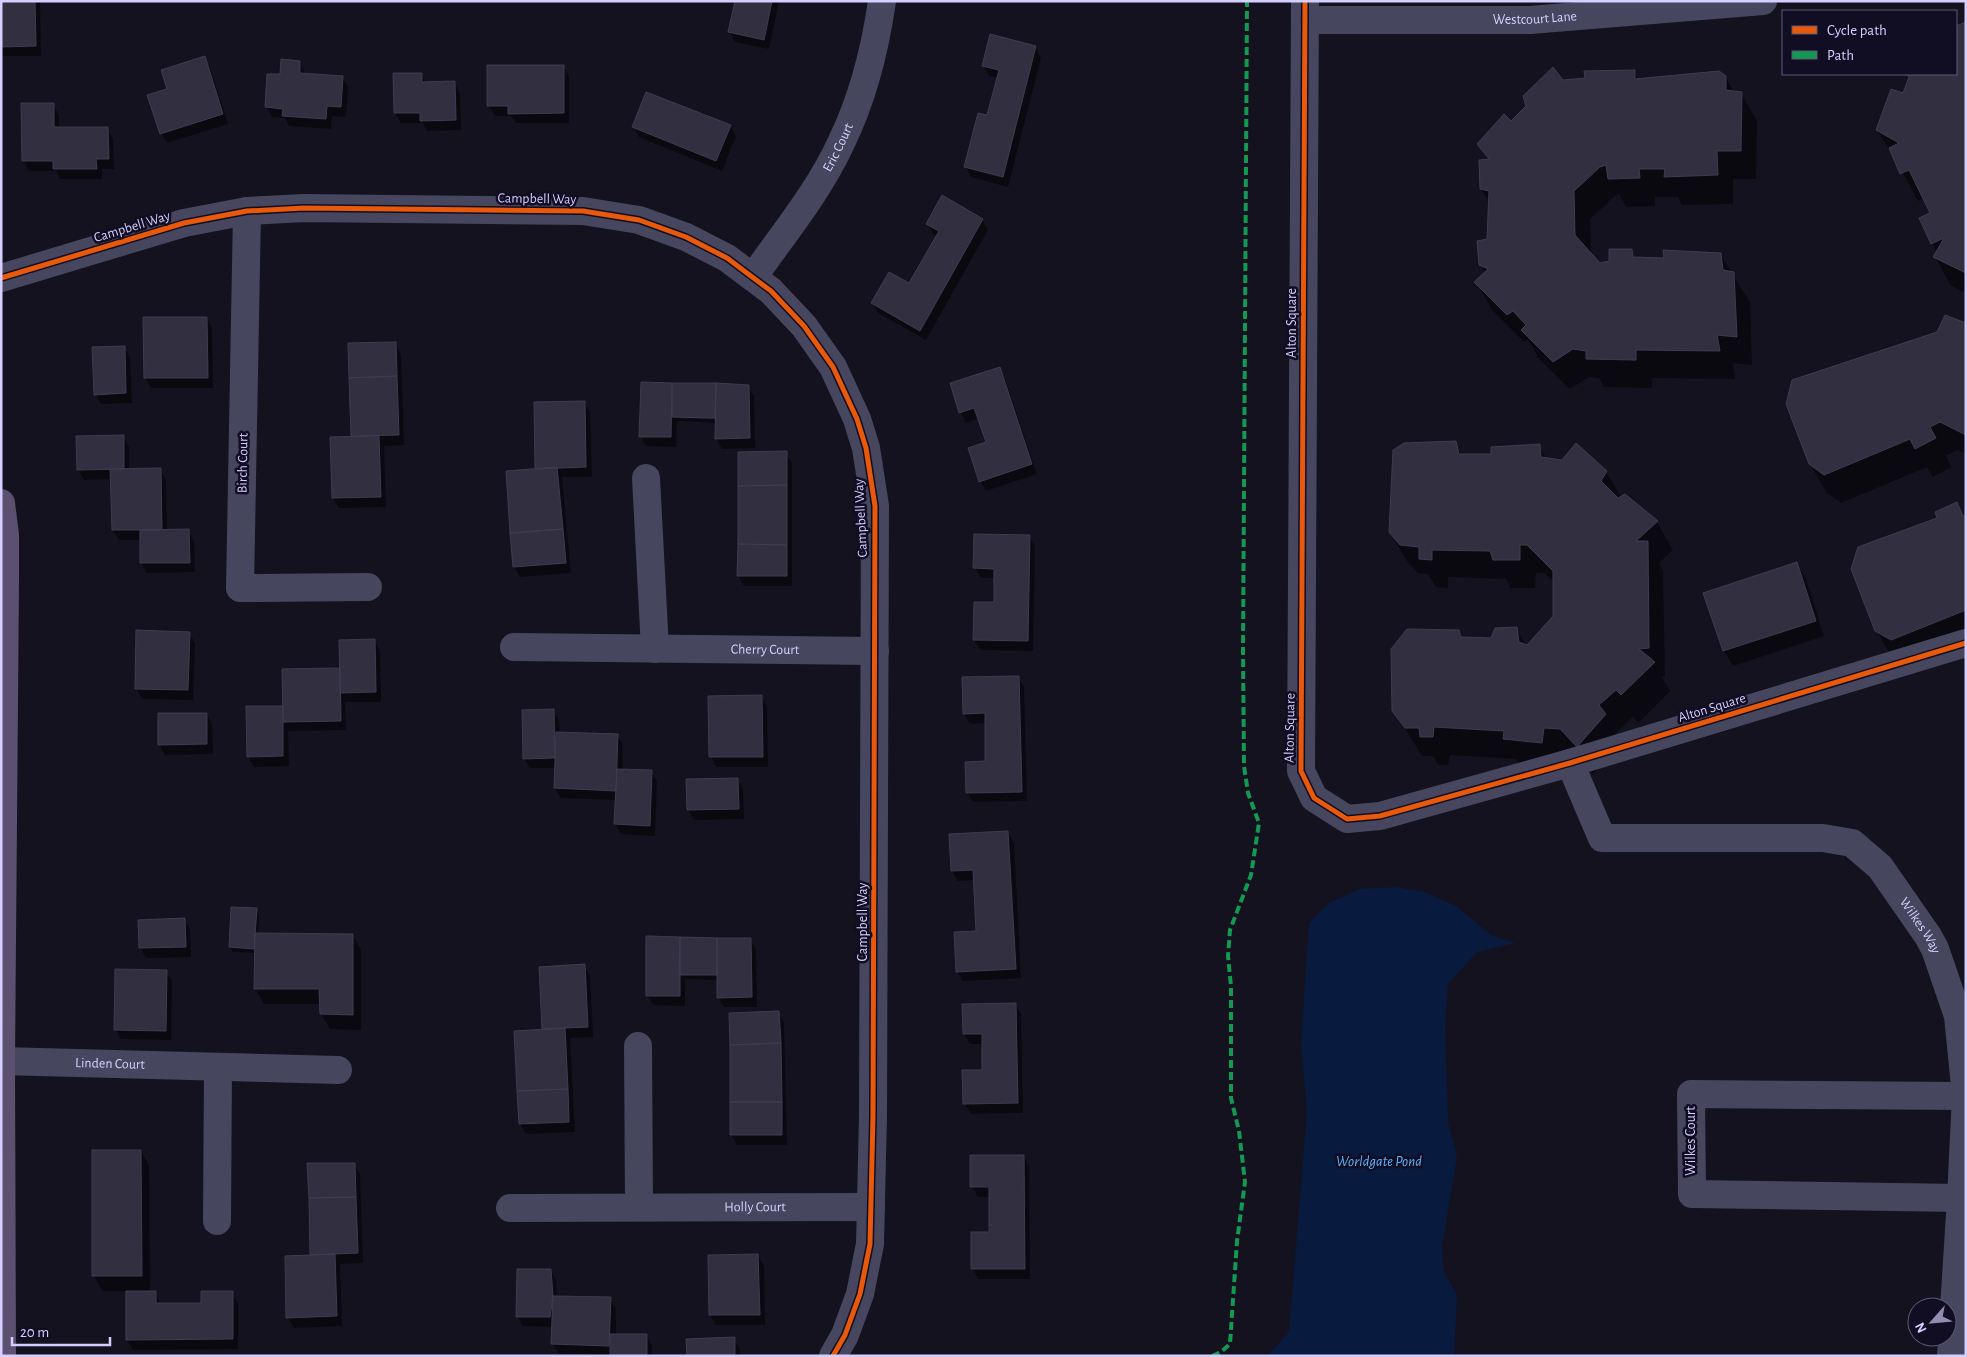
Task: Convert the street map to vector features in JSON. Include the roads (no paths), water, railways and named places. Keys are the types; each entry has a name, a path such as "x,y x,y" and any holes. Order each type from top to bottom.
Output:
{"main road":[{"path":"1,503 5,535 1,1061 2,1356"}],"street":[{"name":"Eric Court","path":"754,276 819,183 841,144 859,102 877,38 882,1"},
{"name":"Westcourt Lane","path":"1305,10 1530,20 1763,1"},
{"name":"Alton Square","path":"1305,10 1300,771 1314,798 1347,819 1380,816 1570,763 1966,643"},
{"name":"Campbell Way","path":"1,278 184,223 247,211 304,208 583,211 639,220 686,237 727,258 754,276 771,291 804,326 833,367 857,419 868,457 875,506 874,1096 870,1244 860,1294 845,1335 833,1356"},
{"name":"Birch Court","path":"247,211 240,588 368,587"},
{"path":"646,478 655,649"},
{"name":"Cherry Court","path":"514,647 875,651"},
{"name":"Wilkes Way","path":"1570,763 1602,838 1823,838 1852,843 1880,867 1928,936 1935,949 1958,1016 1966,1096 1951,1356"},
{"path":"638,1046 639,1208"},
{"name":"Linden Court","path":"1,1061 338,1070"},
{"path":"216,1221 218,1067"},
{"name":"Wilkes Court","path":"1961,1198 1692,1194 1691,1094 1966,1096"},
{"name":"Holly Court","path":"510,1208 871,1207"}],"water":[{"name":"Worldgate Pond","path":"1395,887 1425,892 1456,906 1493,936 1516,943 1477,952 1448,984 1445,1027 1448,1122 1457,1156 1442,1248 1444,1272 1457,1295 1454,1356 1264,1356 1269,1354 1289,1332 1307,1112 1301,1043 1309,923 1329,903 1360,889"}]}
